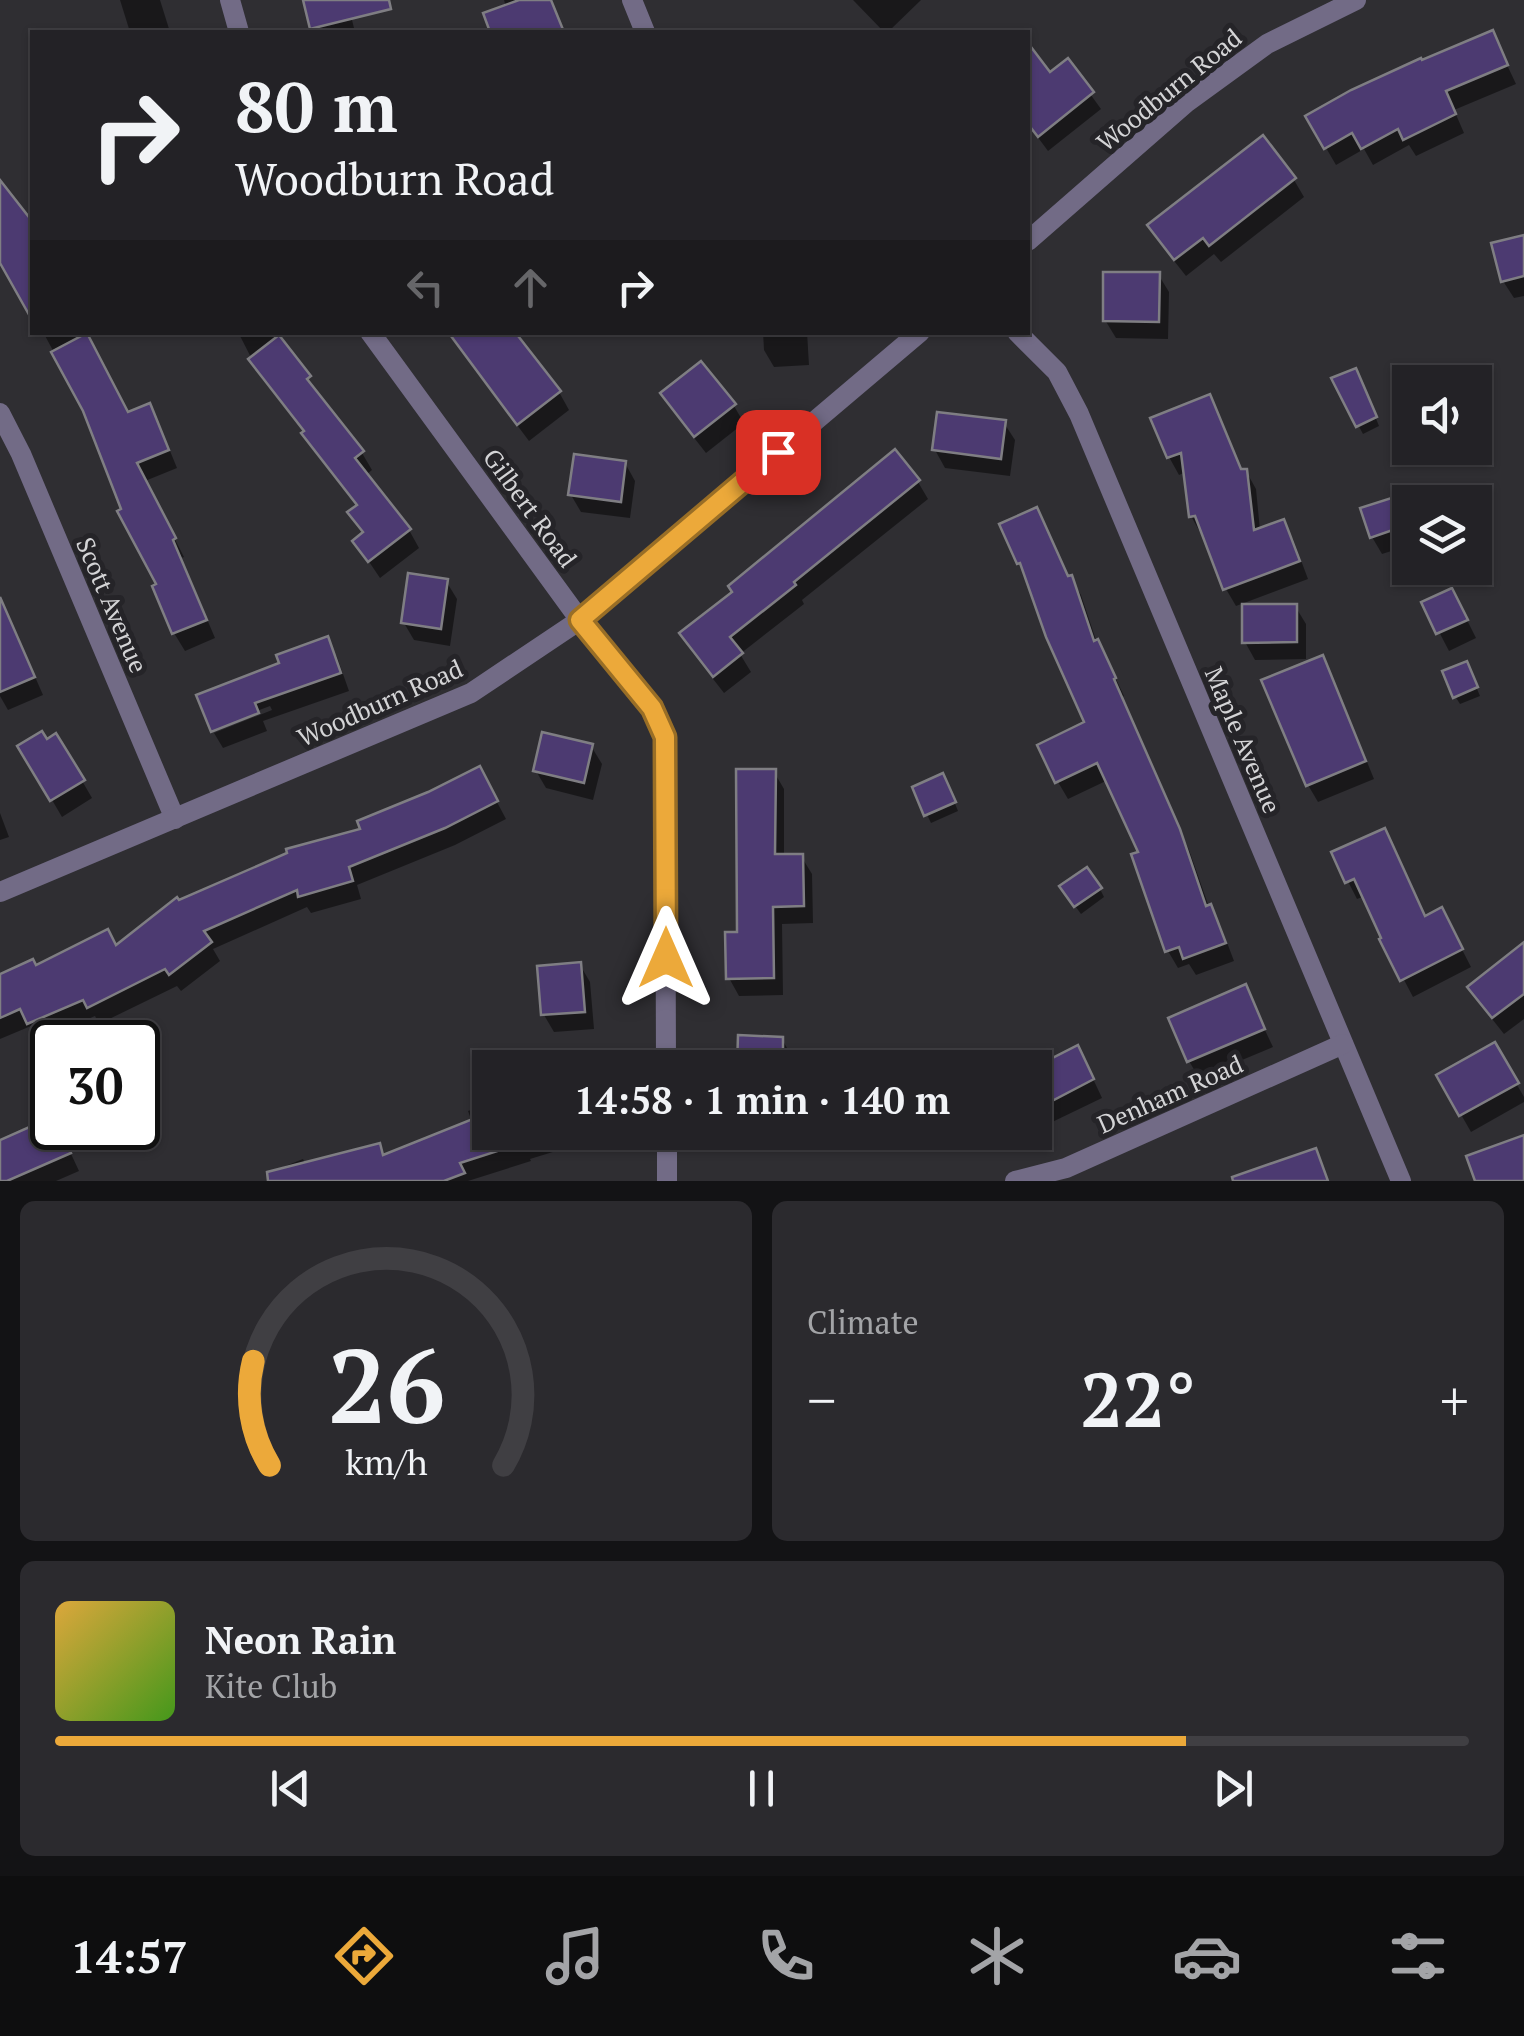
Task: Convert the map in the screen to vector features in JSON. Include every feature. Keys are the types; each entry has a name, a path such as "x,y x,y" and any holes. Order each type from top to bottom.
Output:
{"street":[{"path":"230,0 238,30"},
{"path":"632,0 644,30"},
{"name":"Woodburn Road","path":"1030,238 1186,103 1242,62 1267,44 1356,0"},
{"name":"Gilbert Road","path":"372,335 580,620 652,708 665,737 666,1050"},
{"name":"Woodburn Road","path":"0,892 471,693 580,620 916,335"},
{"name":"Maple Avenue","path":"1020,335 1057,372 1079,414 1401,1181"},
{"name":"Scott Avenue","path":"0,413 21,454 175,818"},
{"name":"Denham Road","path":"1015,1181 1066,1168 1344,1044"},
{"path":"667,1150 667,1181"}],"building":[{"path":"303,0 389,0 391,9 310,29"},
{"path":"519,0 551,0 563,30 489,30 483,13"},
{"path":"1493,30 1508,65 1446,91 1456,114 1403,140 1398,129 1361,149 1352,133 1324,149 1305,116 1351,90"},
{"path":"1030,46 1050,72 1068,58 1094,92 1038,137 1030,127"},
{"path":"1263,135 1296,178 1209,246 1203,238 1174,260 1147,225"},
{"path":"0,180 30,218 30,316 0,263"},
{"path":"1524,235 1524,276 1501,282 1491,243"},
{"path":"1103,272 1160,272 1159,322 1103,321"},
{"path":"88,335 128,412 150,403 169,450 137,463 176,538 173,540 207,620 172,634 152,586 156,584 117,511 121,509 83,411 51,352"},
{"path":"279,335 311,376 307,379 364,451 355,458 411,529 368,562 352,541 363,532 347,512 357,505 248,359"},
{"path":"450,335 517,335 561,391 517,425"},
{"path":"701,361 736,404 694,437 660,393"},
{"path":"1356,368 1377,417 1356,427 1331,378"},
{"path":"1210,394 1241,469 1247,469 1254,530 1284,519 1300,561 1223,590 1195,516 1189,517 1181,453 1167,458 1150,418"},
{"path":"937,412 1006,420 1001,459 932,450"},
{"path":"895,449 920,480 730,637 743,653 713,677 679,633 732,592 728,586"},
{"path":"574,454 626,461 621,502 568,495"},
{"path":"1392,498 1392,530 1370,538 1360,508"},
{"path":"1037,507 1068,576 1072,575 1094,641 1098,639 1116,678 1180,829 1206,906 1211,904 1226,943 1183,959 1179,947 1165,952 1131,854 1138,852 1097,763 1055,783 1037,745 1084,722 1046,637 1020,563 1017,564 999,524"},
{"path":"408,573 448,579 441,629 401,623"},
{"path":"1452,588 1468,620 1436,634 1421,602"},
{"path":"0,597 35,677 0,692"},
{"path":"1242,604 1297,604 1297,642 1242,643"},
{"path":"328,636 341,673 255,703 259,713 211,732 196,695 279,663 276,655"},
{"path":"1323,655 1366,761 1306,786 1261,680"},
{"path":"1467,661 1478,687 1453,698 1442,671"},
{"path":"42,731 47,739 56,733 85,780 50,801 17,746"},
{"path":"542,732 593,744 584,783 533,771"},
{"path":"480,766 498,801 445,828 349,867 353,881 298,897 297,890 204,931 212,942 169,975 165,969 87,1008 83,1000 27,1024 20,1009 0,1018 0,974 33,959 36,965 108,929 116,945 177,897 179,900 287,853 286,849 360,829 357,821"},
{"path":"736,769 776,769 775,854 803,854 804,906 773,907 774,978 726,979 725,932 737,932"},
{"path":"943,773 956,802 924,816 912,787"},
{"path":"1385,828 1425,916 1442,907 1463,949 1400,981 1354,879 1345,883 1331,852"},
{"path":"1087,867 1102,888 1074,907 1059,886"},
{"path":"1524,942 1524,994 1492,1018 1467,987"},
{"path":"581,962 585,1012 541,1015 537,966"},
{"path":"1246,984 1265,1029 1187,1062 1168,1018"},
{"path":"738,1035 783,1037 783,1050 738,1050"},
{"path":"1495,1042 1519,1083 1459,1116 1436,1075"},
{"path":"1078,1045 1094,1079 1052,1101 1052,1058"},
{"path":"472,1119 472,1150 501,1150 460,1163 465,1173 444,1181 268,1181 267,1172 380,1143 383,1155"},
{"path":"30,1127 30,1150 71,1153 0,1181 0,1140"},
{"path":"1524,1135 1524,1181 1475,1181 1466,1156"},
{"path":"1316,1148 1328,1181 1233,1181 1232,1177"}],"route":[{"path":"666,958 665,737 652,708 580,620 778,452"}]}
